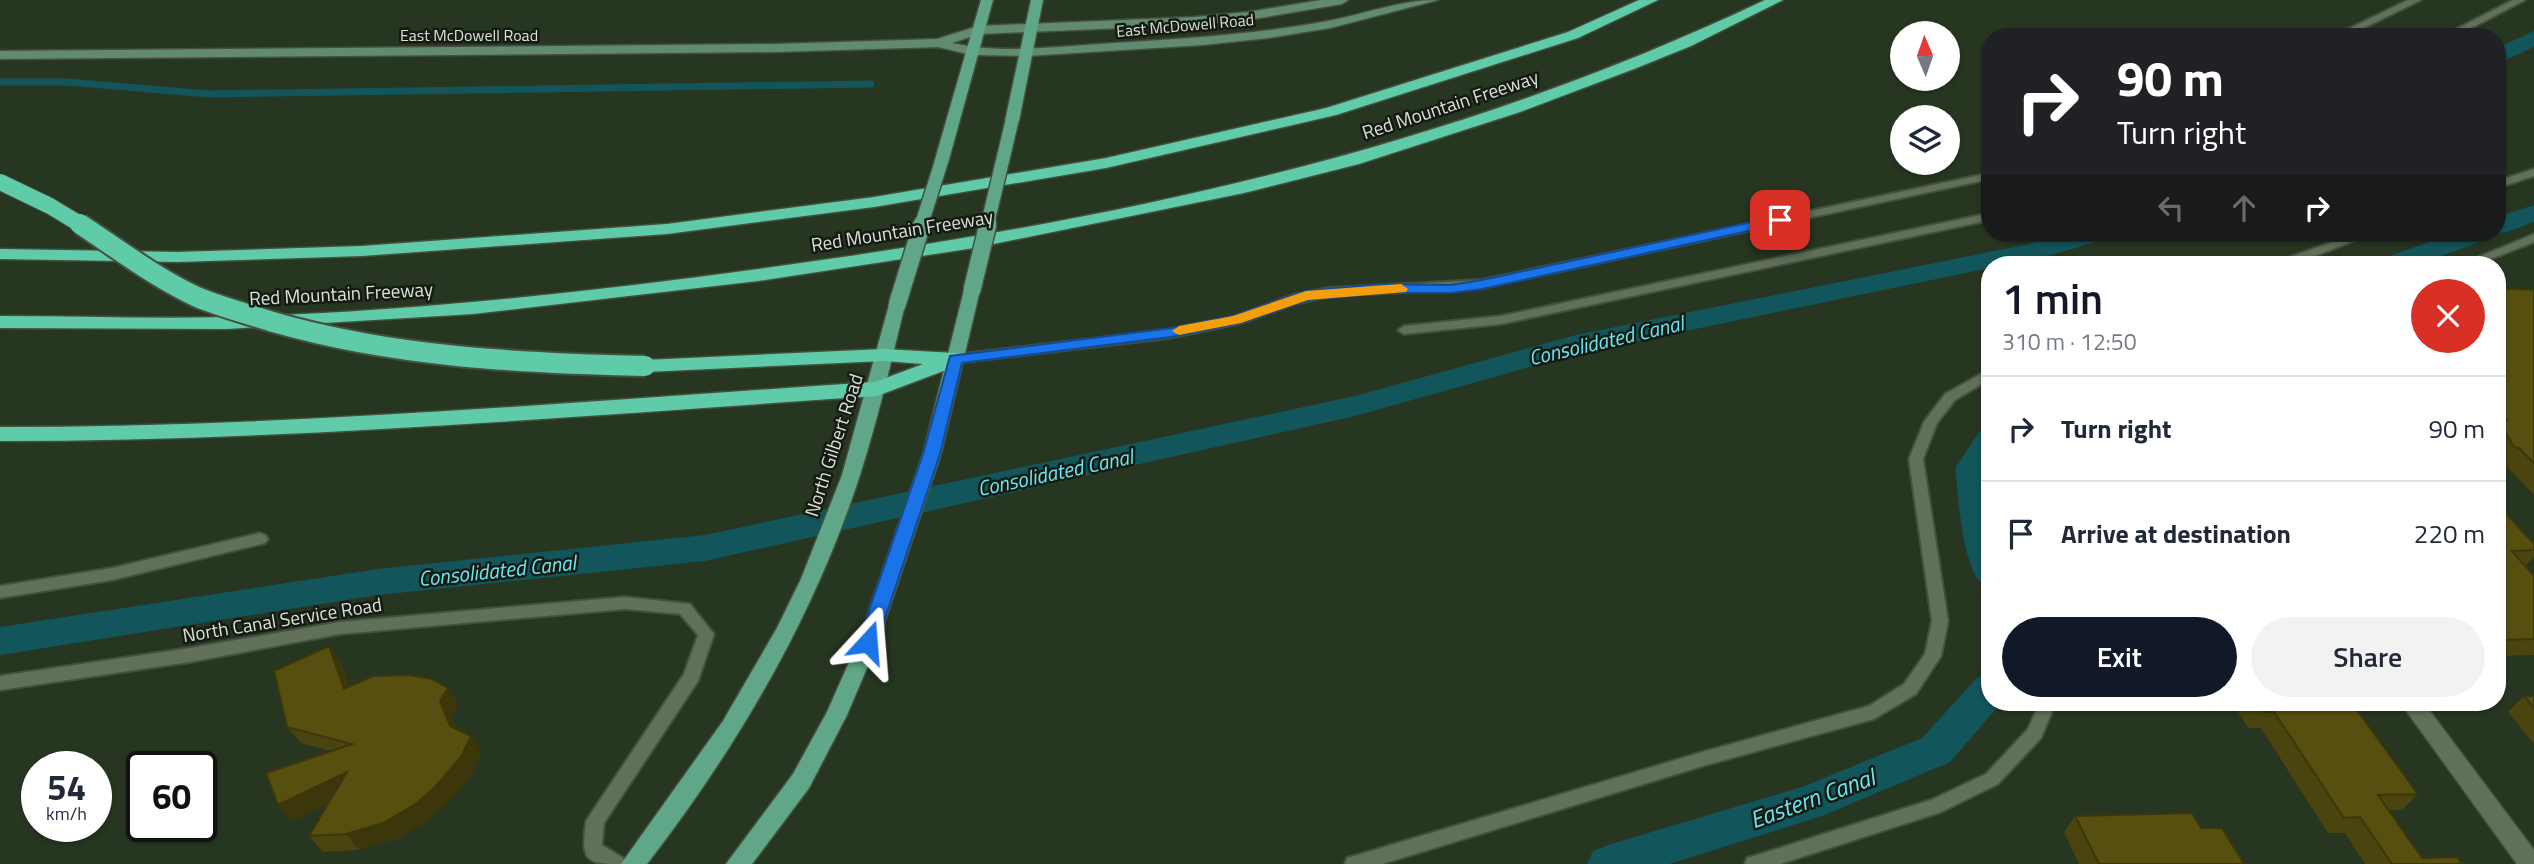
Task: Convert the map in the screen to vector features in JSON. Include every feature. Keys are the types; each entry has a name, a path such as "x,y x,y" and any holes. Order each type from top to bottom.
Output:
{"highway":[{"name":"Red Mountain Freeway","path":"0,254 178,257 362,251 667,229 874,202 1106,163 1330,112 1573,35 1651,0"},
{"name":"Red Mountain Freeway","path":"0,322 227,323 473,308 758,275 974,243 1230,191 1353,160 1514,109 1686,43 1776,0"},
{"path":"0,182 46,204 108,245 194,295 299,330 371,346 523,364 645,366 884,355 955,359"},
{"path":"0,434 130,434 281,429 877,389 955,359"}],"main road":[{"name":"North Gilbert Road","path":"633,864 658,834 752,695 803,595 850,477 877,389 897,305 951,131 987,0"},
{"path":"738,864 802,781 836,715 868,642 932,454 1012,121 1037,0"}],"street":[{"name":"East McDowell Road","path":"938,43 978,30 1194,21 1262,14 1342,0"},
{"name":"East McDowell Road","path":"0,55 762,48 938,43 972,51 1027,51 1203,41 1268,34 1330,24 1432,0"},
{"path":"2418,711 2531,864"}],"lane":[{"path":"2356,28 2416,0"},
{"path":"2464,28 2520,0"},
{"path":"2506,183 2534,172"},
{"path":"955,359 1171,332 1236,320 1306,296 1380,288 1451,289 1482,285 1981,178"},
{"path":"1404,330 1500,320 1981,218"},
{"path":"2489,256 2534,239"},
{"path":"2305,256 2343,242"},
{"path":"1354,864 1706,758 1874,712 1910,689 1933,656 1940,621 1916,459 1931,422 1950,397 1981,378"},
{"path":"0,592 112,574 260,539"},
{"name":"North Canal Service Road","path":"0,683 190,655 340,628 625,603 684,608 706,634 692,676 595,821 592,849 616,864"},
{"path":"1754,864 1923,810 1992,779 2035,733 2044,711"}],"building":[{"path":"2506,288 2534,290 2534,463 2519,448 2514,447 2506,433"},
{"path":"2506,514 2534,544 2534,550 2512,551 2534,576 2534,639 2506,640"},
{"path":"329,646 344,689 373,676 410,675 432,679 448,688 440,701 450,726 471,736 461,757 434,788 414,805 383,823 346,834 309,836 347,772 278,805 266,773 352,744 287,727 274,671"},
{"path":"2524,696 2534,696 2534,708"},
{"path":"2358,711 2418,794 2378,795 2422,858 2457,857 2462,864 2392,864 2360,817 2344,818 2274,712 2262,712"},
{"path":"2192,813 2201,828 2222,828 2244,864 2099,864 2075,816"}],"waterway":[{"name":"Consolidated Canal","path":"2506,52 2534,38"},
{"path":"0,82 67,82 209,94 871,84"},
{"name":"Eastern Canal","path":"2506,223 2534,213"},
{"name":"Consolidated Canal","path":"2008,256 2064,242"},
{"name":"Eastern Canal","path":"2416,256 2454,242"},
{"name":"Consolidated Canal","path":"0,641 378,582 705,548 1355,406 1576,344 1981,262"},
{"name":"Eastern Canal","path":"1981,454 1971,469 1981,539"},
{"name":"Eastern Canal","path":"1608,864 1808,803 1936,750 1981,699"}],"slow traffic":[{"path":"1179,331 1236,320 1306,296 1380,288 1401,289"}],"route":[{"path":"868,642 932,454 955,359 1171,332 1236,320 1306,296 1380,288 1451,289 1482,285 1780,220"}]}
